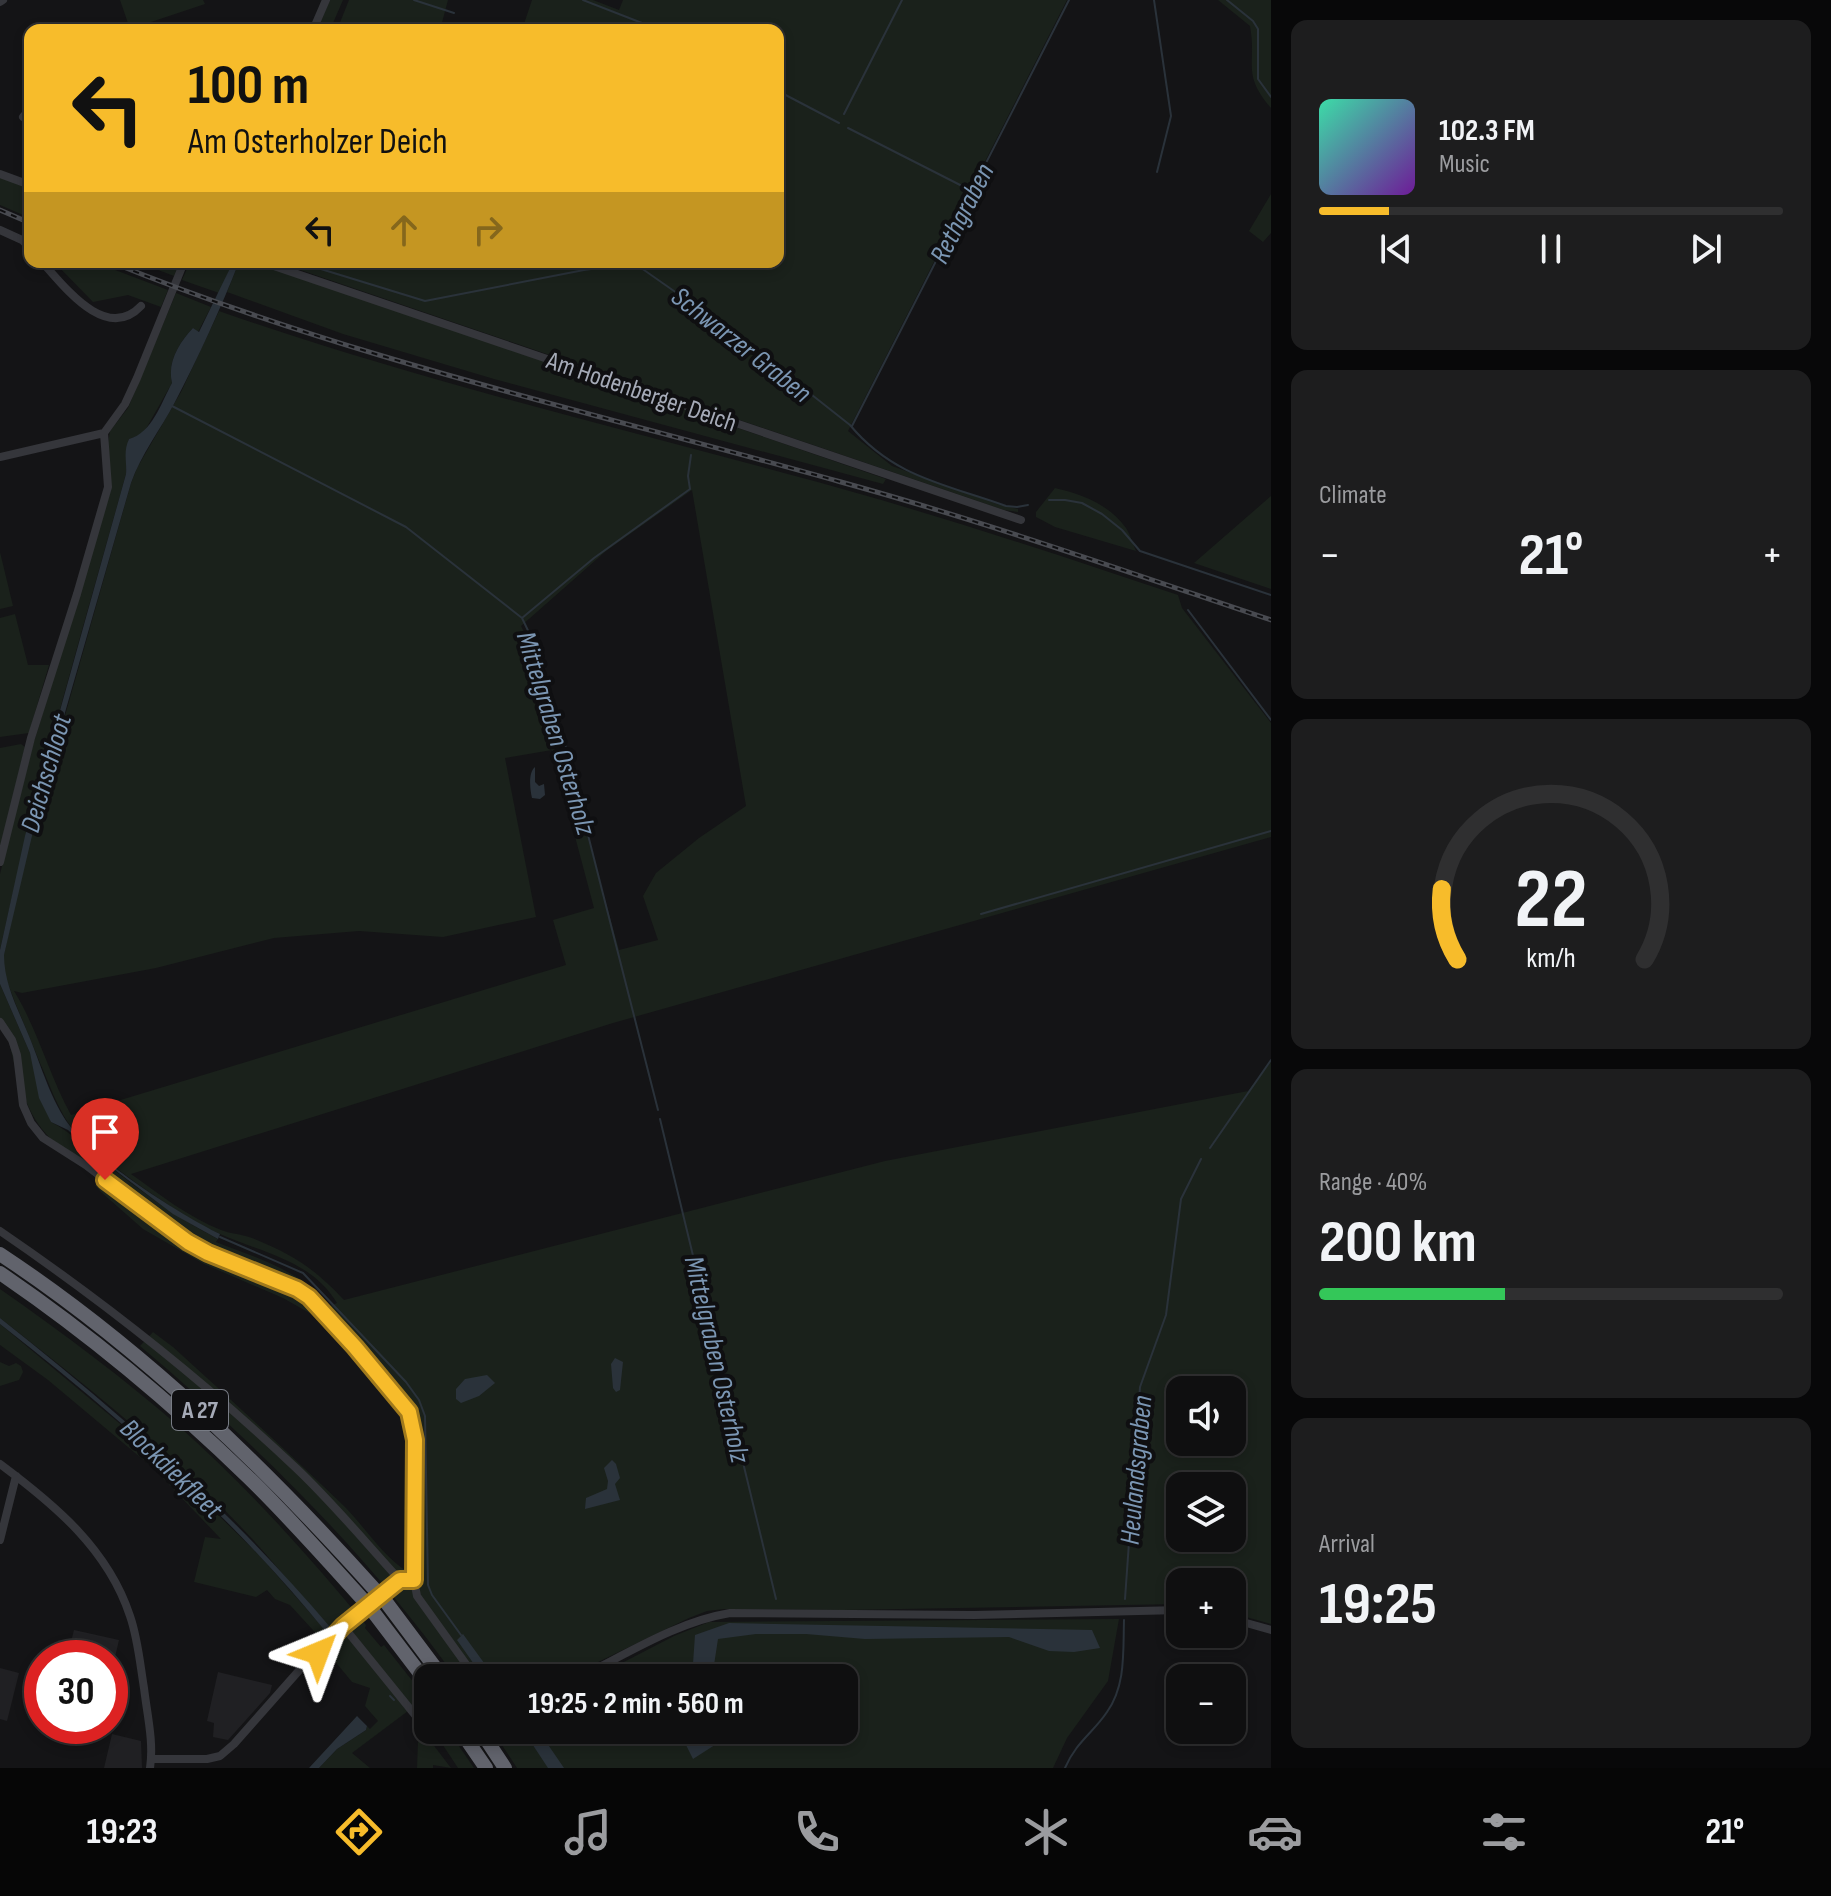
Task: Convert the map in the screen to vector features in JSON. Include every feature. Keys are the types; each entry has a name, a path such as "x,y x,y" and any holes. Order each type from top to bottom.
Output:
{"highway":[{"name":"A 27","path":"0,1254 75,1307 168,1382 262,1468 380,1595 432,1664"},
{"name":"A 27","path":"0,1273 108,1353 214,1446 293,1524 368,1606 414,1666"},
{"path":"470,1744 486,1768"},
{"path":"489,1744 505,1768"}],"street":[{"path":"316,24 326,0"},
{"path":"0,174 24,183"},
{"path":"0,230 24,242"},
{"path":"48,268 84,306 99,315 122,318 134,314 141,306"},
{"path":"0,862 31,738 108,487 104,433 125,404 182,268"},
{"name":"Am Hodenberger Deich","path":"280,268 1021,520"},
{"path":"0,457 104,433"},
{"path":"0,1022 12,1040 17,1055 23,1105 43,1138 87,1166 188,1242 309,1297 409,1412 415,1440 414,1580 417,1596 466,1664"},
{"path":"0,1231 53,1267 191,1374 298,1470 400,1580"},
{"path":"0,1464 71,1523 93,1546 123,1596 137,1643 151,1763 220,1756 343,1626 400,1580 414,1580"},
{"path":"0,1540 16,1476"},
{"path":"607,1664 686,1625 730,1613 974,1615 1166,1610"},
{"path":"1246,1623 1271,1630"},
{"path":"343,1626 414,1714"}],"shaded area":[{"path":"120,0 203,0 205,4 145,24 128,24"},
{"path":"330,0 343,0 333,24 320,24"},
{"path":"349,0 448,0 442,24 339,24"},
{"path":"532,0 593,0 619,10 623,0 1067,0 848,431 892,466 1018,509 1018,512 1004,510 295,268 784,268 784,24 524,24"},
{"path":"1218,0 1271,0 1271,108 1253,77 1250,26"},
{"path":"0,177 24,186 24,215 0,205"},
{"path":"1271,194 1271,233 1263,242 1249,231"},
{"path":"60,268 110,268 168,290 161,307 128,295 93,302"},
{"path":"153,268 177,268 174,276"},
{"path":"187,268 230,268 219,293 182,280"},
{"path":"237,268 272,268 886,479 883,484 494,379 343,334 227,292"},
{"path":"176,293 211,307 198,332 193,328 179,346 171,368 172,383 143,434 129,439 126,474 44,770 0,950 0,874 33,745 111,489 110,431 128,408"},
{"path":"219,311 359,357 834,486 1178,595 1182,608 1271,723 1271,837 613,1023 131,1174 197,1219 221,1230 252,1238 291,1256 312,1270 344,1300 885,1161 1248,1091 1271,1062 1271,1624 1246,1617 1246,1568 1166,1568 1166,1604 724,1609 689,1618 594,1664 446,1664 386,1587 308,1502 226,1422 140,1346 153,1332 173,1347 344,1506 387,1555 418,1577 419,1451 413,1410 376,1367 366,1371 313,1315 283,1298 204,1264 143,1229 101,1192 95,1185 104,1187 177,1242 207,1258 293,1290 319,1312 315,1297 304,1287 202,1246 51,1139 25,1100 4,1022 0,1018 0,984 30,1053 51,1122 160,1204 218,1239 216,1242 292,1274 330,1306 337,1303 326,1288 300,1267 220,1234 184,1215 117,1169 81,1137 56,1102 4,973 4,954 28,846 137,468 181,392","holes":["692,490 746,806 656,873 643,896 658,940 619,950 552,709 532,648 521,626 606,551","552,750 594,908 553,920 566,965 71,1115 14,991 22,993 156,968 274,938 359,931 443,937 536,917 505,758"]},
{"path":"1055,488 1084,497 1111,512 1126,528 1136,551 1055,527 1036,517 1036,512"},
{"path":"1271,496 1271,589 1194,563"},
{"path":"0,552 13,606 0,609"},
{"path":"15,614 28,665 49,665 29,733 0,737 0,618"},
{"path":"21,744 25,747 0,848 0,748"},
{"path":"0,1289 139,1393 183,1430 278,1524 366,1625 365,1628 381,1647 384,1645 414,1683 414,1717 408,1711 352,1753 370,1768 319,1768 337,1749 378,1721 365,1706 370,1688 352,1682 333,1659 340,1650 327,1636 322,1640 290,1605 275,1599 267,1590 256,1597 194,1582 205,1537 221,1539 153,1468 48,1380 0,1345 0,1324 154,1452 261,1557 326,1631 292,1586 256,1543 175,1462 0,1318"},
{"path":"0,1362 21,1366 23,1372 19,1380 0,1386"},
{"path":"1119,1619 1108,1681 1067,1738 1053,1768 517,1768 501,1744 858,1744 858,1664 620,1664 709,1622"},
{"path":"74,1630 119,1640 72,1640"},
{"path":"0,1668 19,1673 7,1721 0,1719"},
{"path":"218,1672 272,1685 270,1693 228,1740 213,1737 214,1723 207,1721"},
{"path":"128,1738 141,1741 142,1768 104,1768 110,1744 128,1744"},
{"path":"418,1744 433,1744 451,1768 433,1765 433,1768 417,1768"},
{"path":"442,1744 458,1744 474,1768 458,1768"}],"water":[{"path":"230,268 236,268 209,333 131,483 43,789 4,955 12,996 52,1094 70,1126 119,1171 162,1201 220,1234 218,1239 173,1214 91,1152 68,1130 51,1122 39,1098 30,1053 0,984 0,950 25,836 126,474 127,444 129,439 144,431 155,416 172,383 171,368 183,340 193,328 199,332"},
{"path":"535,767 535,782 539,786 544,784 545,795 540,799 532,798 531,794 530,777"},
{"path":"0,1318 131,1426 214,1503 293,1584 330,1627 326,1632 252,1547 212,1507 130,1431 0,1324"},
{"path":"615,1358 623,1362 620,1390 616,1392 611,1364"},
{"path":"487,1375 495,1383 479,1396 461,1403 456,1399 456,1389 465,1379"},
{"path":"612,1460 620,1478 615,1484 620,1500 585,1509 586,1498 607,1489 604,1468"},
{"path":"729,1623 1092,1630 1100,1648 1074,1652 1049,1651 1009,1637 865,1639 756,1634 718,1639 714,1664 693,1664 695,1635"},
{"path":"463,1634 485,1664 474,1664 457,1640"},
{"path":"357,1716 367,1726 366,1730 337,1749 319,1768 309,1768"},
{"path":"532,1744 548,1744 564,1768 548,1768"},
{"path":"686,1744 716,1744 693,1759"}],"waterway":[{"path":"414,0 454,13"},
{"path":"583,0 645,24"},
{"path":"844,114 902,0"},
{"name":"Rethgraben","path":"852,426 1069,0"},
{"path":"1154,0 1171,116 1157,172"},
{"path":"1227,0 1253,21 1258,29 1258,79 1271,97"},
{"path":"784,94 839,123"},
{"path":"848,128 970,190"},
{"name":"Schwarzer Graben","path":"318,268 425,301 598,268"},
{"name":"Schwarzer Graben","path":"641,268 731,331 902,468 1006,506 1028,505"},
{"name":"Mittelgraben Osterholz","path":"172,406 406,527 522,618 534,643 559,721 658,1110"},
{"path":"522,618 594,558 690,489 691,455"},
{"name":"Schwarzer Graben","path":"1049,500 1082,503 1102,514 1122,530 1140,551 1271,595"},
{"name":"Schwarzer Graben","path":"1188,610 1271,720"},
{"path":"981,914 1271,831"},
{"name":"Heulandsgraben","path":"1210,1148 1271,1060"},
{"name":"Mittelgraben Osterholz","path":"660,1119 776,1599"},
{"name":"Heulandsgraben","path":"1125,1599 1140,1387 1166,1315 1181,1199 1201,1159"},
{"name":"Deichschloot","path":"220,1237 303,1273 406,1382 419,1400 425,1416 428,1585 461,1635"},
{"name":"Heulandsgraben","path":"1065,1768 1074,1751 1107,1712 1118,1691 1124,1620"},
{"name":"Blockdiekfleet","path":"390,1696 394,1700"}],"railway":[{"path":"0,210 24,220"},
{"path":"127,268 200,296 381,356 895,497 1271,620"}],"route":[{"path":"105,1180 188,1242 309,1297 409,1412 415,1440 414,1580 400,1580 343,1626 318,1653"}]}
